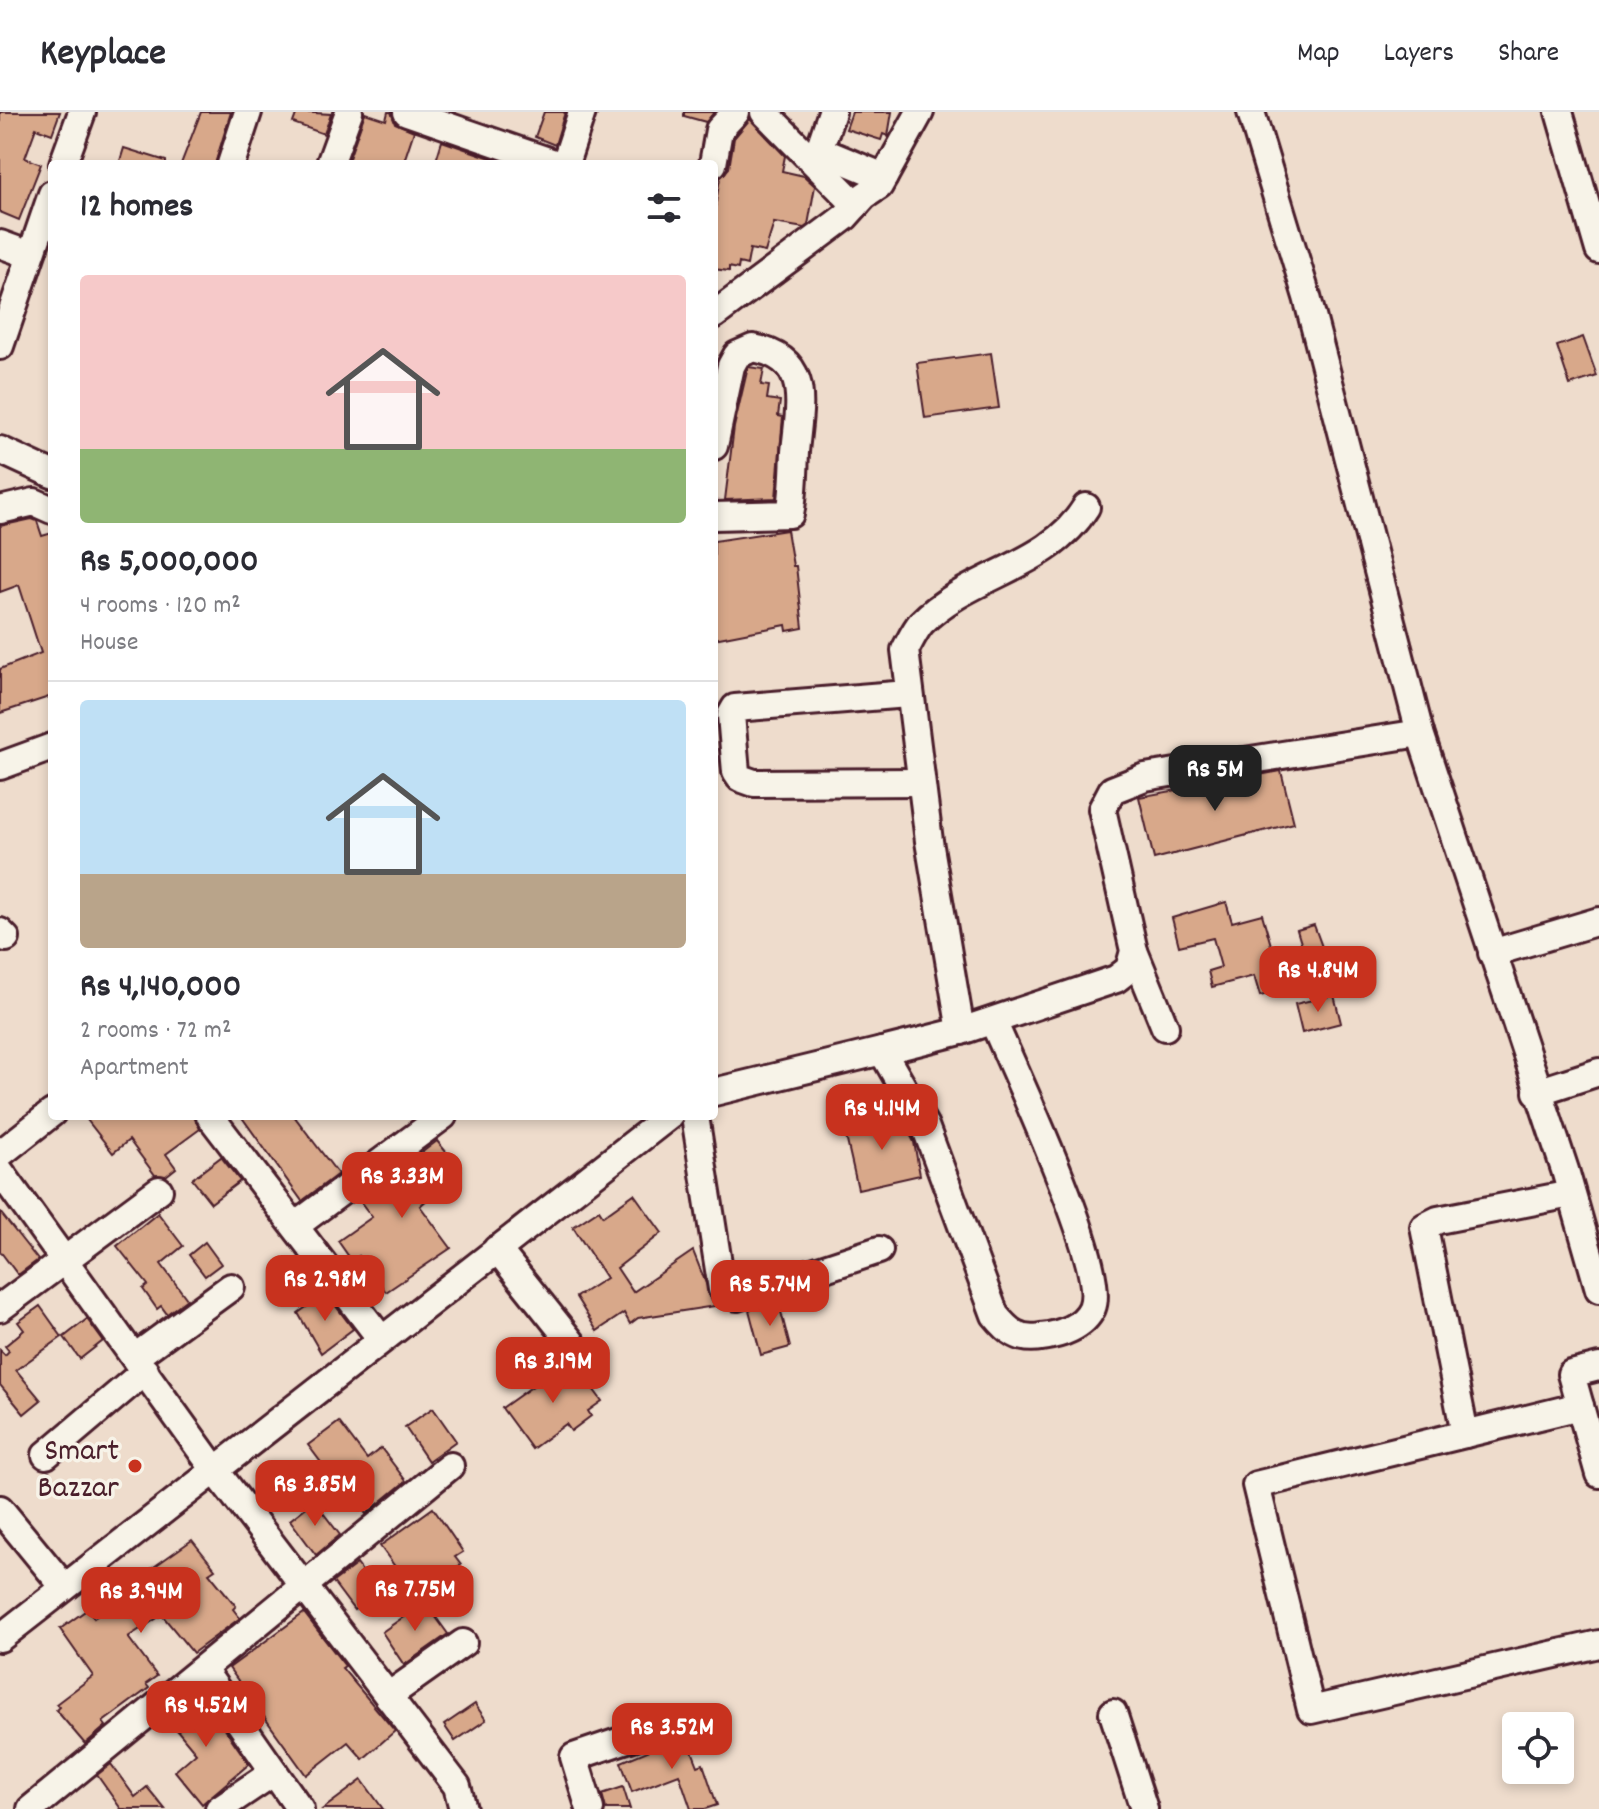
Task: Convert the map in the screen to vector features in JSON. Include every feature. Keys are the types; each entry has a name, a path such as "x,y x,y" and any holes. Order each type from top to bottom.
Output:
{"street":[{"path":"64,160 82,112"},
{"path":"232,160 248,112"},
{"path":"331,160 349,112"},
{"path":"407,112 455,120 548,160"},
{"path":"566,160 582,112"},
{"path":"714,160 719,130 736,112"},
{"path":"764,112 849,199"},
{"path":"832,112 819,150 881,176"},
{"path":"849,199 879,186 900,112"},
{"path":"881,176 920,112"},
{"path":"1251,112 1307,297 1420,733 1571,1194 1599,1289"},
{"path":"1559,112 1599,250"},
{"path":"718,311 750,280 845,217 849,199"},
{"path":"0,346 48,205"},
{"path":"0,244 30,255"},
{"path":"718,290 750,280"},
{"path":"718,427 731,366 737,355 753,348 781,357 790,367 800,391 790,514 718,516"},
{"path":"0,450 48,472"},
{"path":"0,510 34,502 48,508"},
{"path":"961,1031 908,694 905,650 920,624 971,589 1049,548 1073,528 1086,507"},
{"path":"908,694 735,708 731,715 736,772 740,778 754,783 921,782"},
{"path":"1165,1027 1134,951 1102,809 1112,790 1145,777 1420,733"},
{"path":"0,766 48,748"},
{"path":"1492,953 1599,921"},
{"path":"718,1091 993,1021 1116,979 1129,969 1134,951"},
{"path":"882,1051 925,1126 995,1315 1010,1333 1032,1339 1055,1335 1075,1326 1092,1308 1095,1279 1069,1203 993,1021"},
{"path":"1537,1092 1599,1072"},
{"path":"0,1154 48,1116"},
{"path":"213,1120 381,1339"},
{"path":"295,1226 438,1120"},
{"path":"0,1638 497,1249 656,1120"},
{"path":"696,1120 722,1289 737,1297 879,1250"},
{"path":"0,1171 215,1470 457,1786 463,1809"},
{"path":"0,1308 159,1190"},
{"path":"1465,1434 1424,1227 1438,1220 1571,1194"},
{"path":"497,1249 572,1343"},
{"path":"46,1455 140,1364 231,1287"},
{"path":"1599,1367 1571,1374 1599,1474"},
{"path":"1580,1406 1256,1485 1311,1710 1599,1644"},
{"path":"31,1809 450,1466"},
{"path":"0,1509 64,1587"},
{"path":"388,1696 463,1643"},
{"path":"203,1670 300,1809"},
{"path":"1113,1713 1144,1809"},
{"path":"590,1809 574,1757 668,1725"},
{"path":"219,1809 274,1772"}],"building":[{"path":"0,112 60,112 52,134 36,128 25,158 41,164 19,220 0,212"},
{"path":"201,112 231,112 216,160 183,160"},
{"path":"297,112 331,114 324,134 293,123"},
{"path":"388,112 391,112 395,123 414,131 404,160 348,160 365,113 386,120"},
{"path":"544,112 565,112 555,145 535,137"},
{"path":"684,112 714,112 706,122 684,116"},
{"path":"852,112 892,112 888,136 883,134 881,140 846,129"},
{"path":"750,119 785,156 782,171 804,176 815,186 808,225 804,228 774,223 765,252 750,249 747,265 739,263 738,269 729,267 729,271 718,270 718,190 720,178 729,168 734,138"},
{"path":"442,141 497,160 436,160"},
{"path":"124,148 163,160 120,160"},
{"path":"1583,337 1597,376 1570,385 1557,346"},
{"path":"991,353 999,408 925,418 917,363"},
{"path":"748,367 764,369 761,385 769,386 767,399 780,401 778,416 783,417 776,498 725,500 734,427"},
{"path":"32,519 37,521 42,536 48,534 48,697 0,713 0,669 41,653 19,585 0,592 0,526"},
{"path":"787,530 793,566 796,566 803,628 787,631 786,625 718,638 718,540"},
{"path":"1281,771 1294,823 1154,859 1139,797"},
{"path":"1226,902 1232,922 1262,914 1284,990 1260,996 1254,976 1212,987 1208,971 1221,967 1213,938 1179,946 1172,918"},
{"path":"1314,925 1322,947 1304,953 1297,930"},
{"path":"1334,995 1341,1023 1302,1033 1295,1004"},
{"path":"900,1115 914,1142 920,1175 858,1189 844,1128"},
{"path":"87,1120 196,1120 200,1129 166,1154 176,1168 166,1176 155,1175 129,1140 113,1153"},
{"path":"244,1120 297,1120 338,1174 302,1201"},
{"path":"437,1141 461,1170 420,1206 451,1248 386,1292 359,1256 352,1261 338,1241 372,1217 359,1200"},
{"path":"221,1157 240,1181 211,1203 192,1179"},
{"path":"634,1194 662,1233 617,1268 633,1292 693,1251 715,1306 638,1318 630,1324 624,1313 597,1331 576,1297 606,1278 573,1227 599,1210 603,1216"},
{"path":"0,1212 38,1260 18,1275 0,1251"},
{"path":"158,1213 183,1246 161,1264 187,1299 167,1314 161,1306 157,1309 143,1289 148,1285 117,1246"},
{"path":"205,1242 221,1264 205,1276 189,1255"},
{"path":"326,1293 353,1329 321,1353 298,1313"},
{"path":"778,1300 790,1347 761,1355 749,1310"},
{"path":"40,1306 62,1337 16,1370 41,1400 24,1414 0,1385 0,1350 5,1355 9,1351 5,1346 24,1330 18,1322"},
{"path":"87,1319 103,1341 80,1359 64,1337"},
{"path":"571,1359 602,1401 588,1411 591,1416 571,1431 566,1424 532,1449 502,1408"},
{"path":"433,1408 456,1441 428,1461 405,1427"},
{"path":"339,1422 367,1459 381,1448 406,1481 366,1514 336,1474 332,1477 308,1445"},
{"path":"314,1501 340,1535 316,1555 290,1520"},
{"path":"433,1508 463,1552 455,1557 461,1565 418,1598 380,1546"},
{"path":"192,1540 215,1569 209,1573 236,1606 233,1609 240,1618 193,1653 162,1615 128,1637 157,1676 146,1684 149,1688 103,1722 106,1726 85,1744 56,1710 59,1707 56,1704 93,1676 60,1629 88,1609 94,1618 134,1588 131,1583"},
{"path":"357,1564 378,1592 354,1610 333,1582"},
{"path":"425,1602 448,1634 404,1665 382,1632"},
{"path":"304,1613 345,1666 342,1668 395,1731 363,1759 348,1742 306,1775 229,1668"},
{"path":"199,1692 249,1764 202,1804 175,1771 196,1753 167,1718"},
{"path":"475,1704 486,1720 455,1741 444,1725"},
{"path":"684,1730 698,1766 703,1764 717,1805 691,1809 679,1774 632,1792 621,1762 674,1740"},
{"path":"111,1764 135,1797 147,1787 165,1809 121,1809 97,1775"},
{"path":"362,1780 383,1809 323,1809"},
{"path":"623,1787 630,1809 606,1809 602,1794"}],"place":[{"name":"Smart Bazzar","path":"135,1466"}]}
